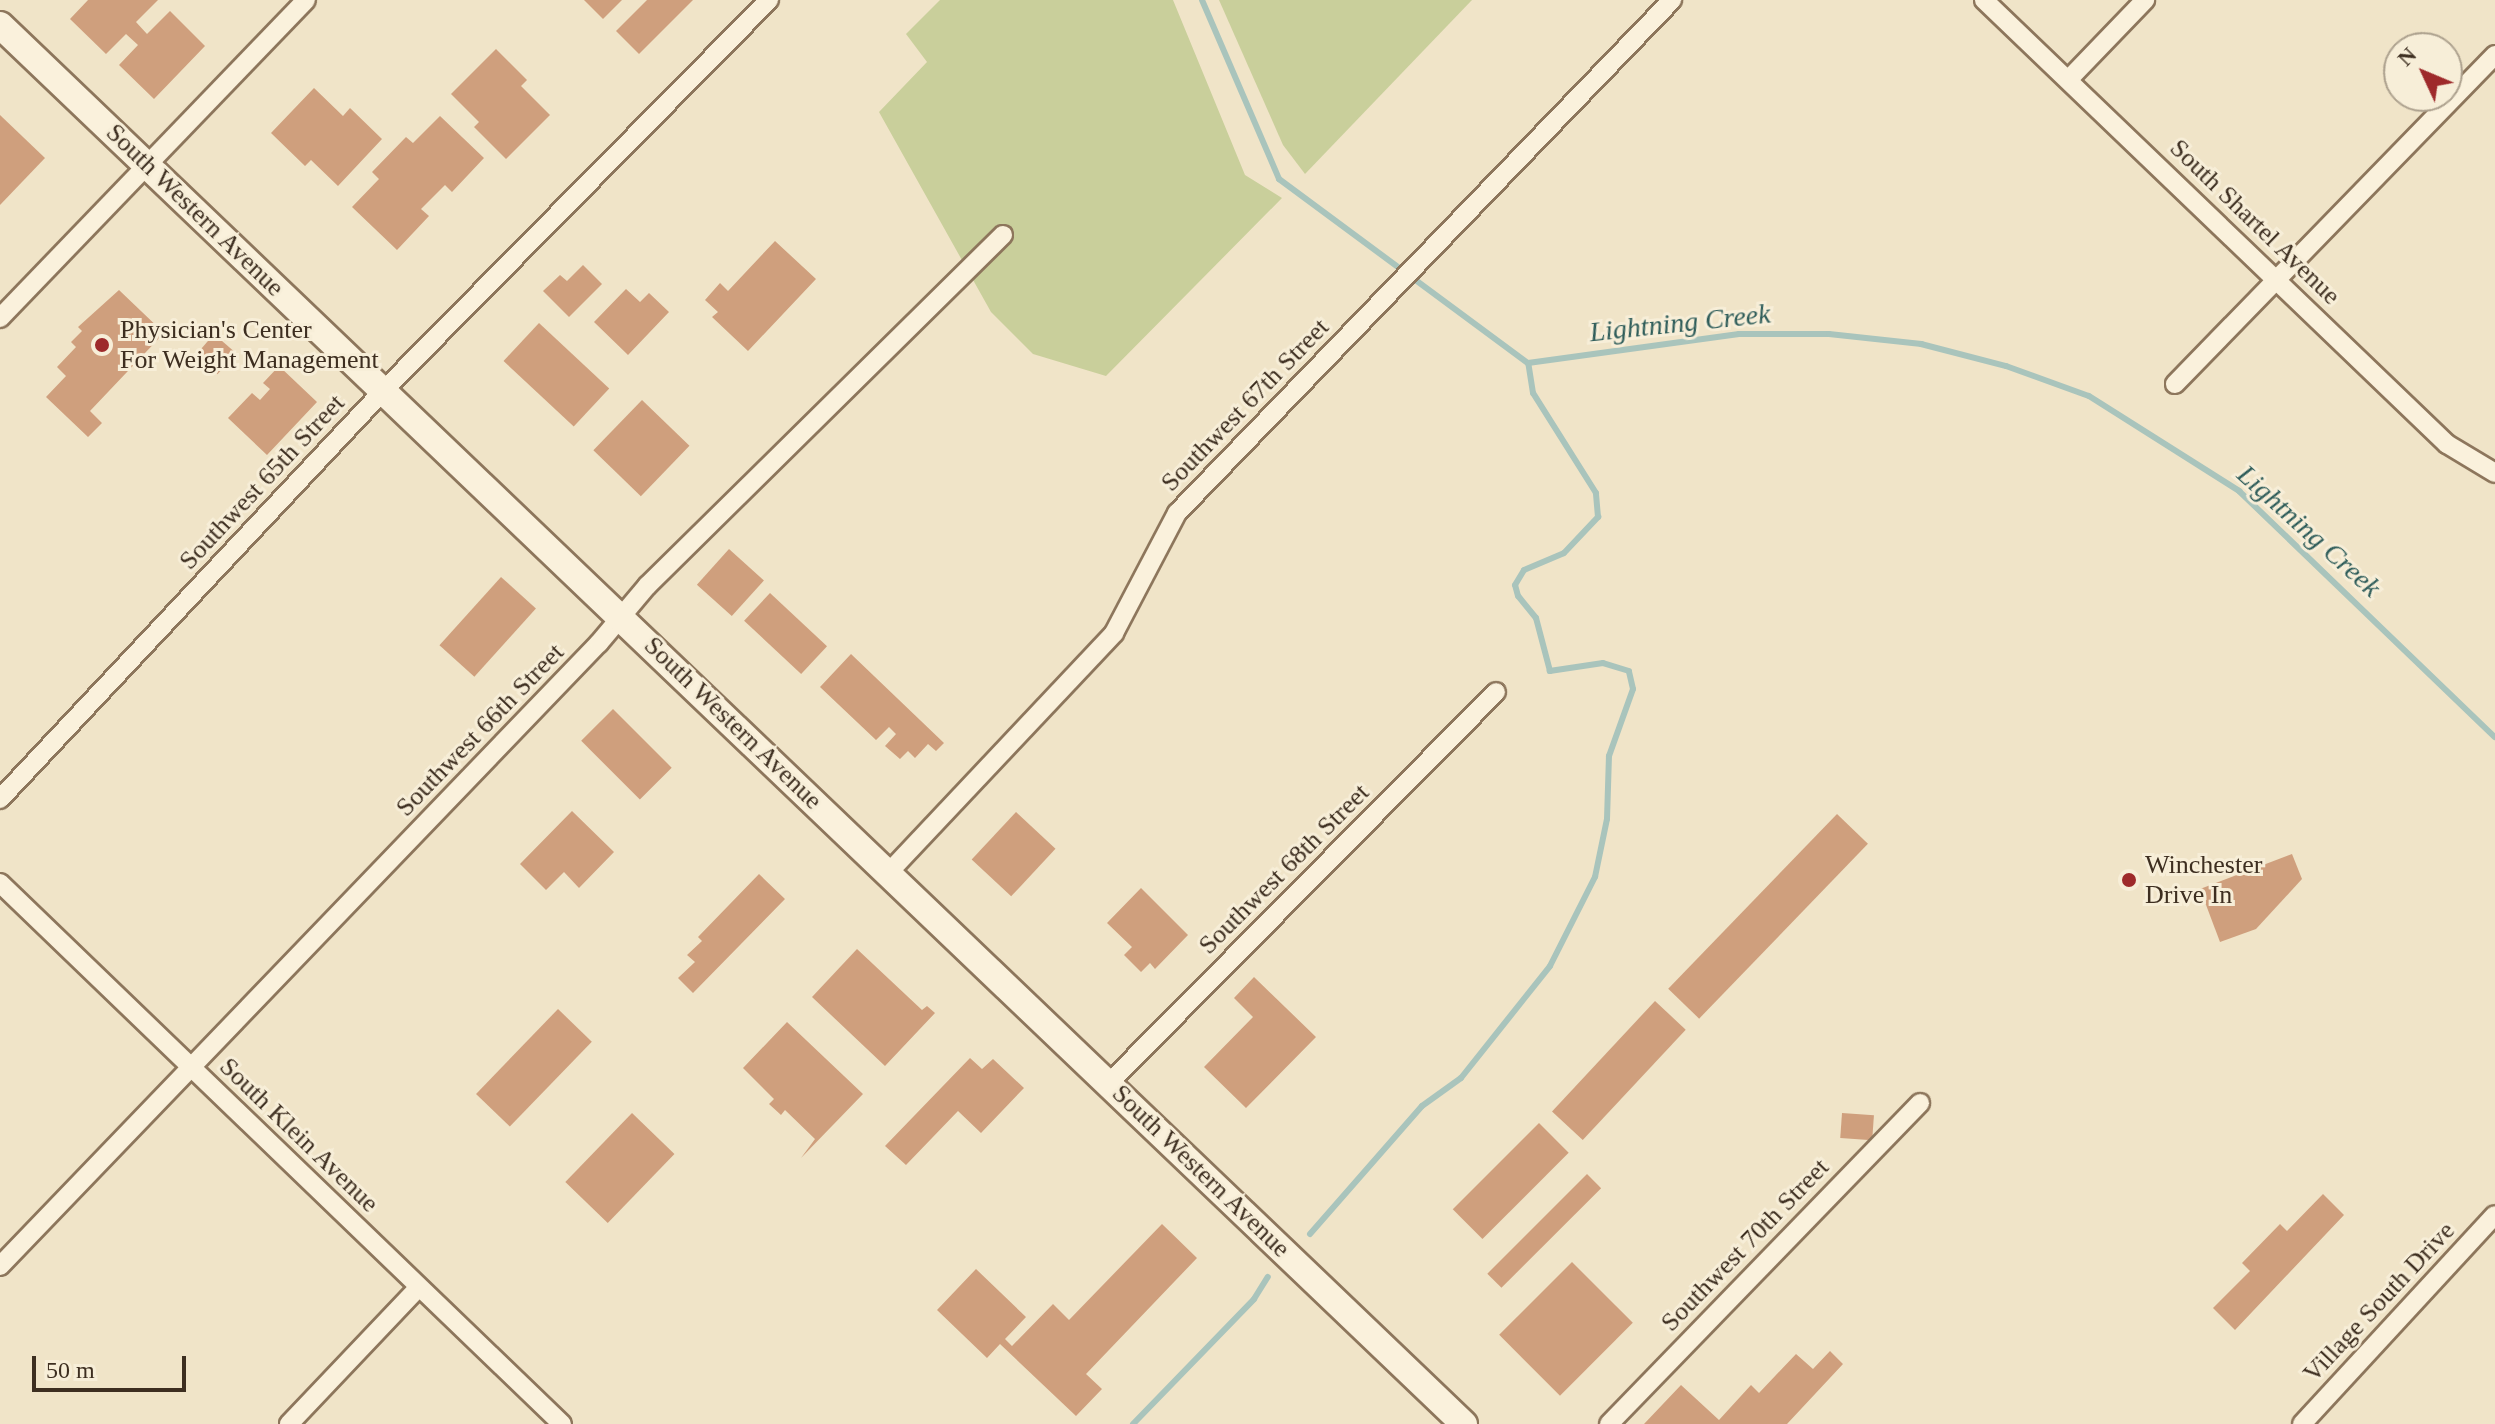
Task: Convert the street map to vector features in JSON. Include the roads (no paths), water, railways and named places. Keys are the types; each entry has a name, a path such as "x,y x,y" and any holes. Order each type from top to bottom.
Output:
{"main road":[{"name":"South Western Avenue","path":"0,25 890,871 1464,1424"}],"street":[{"path":"0,318 306,0"},
{"name":"Southwest 65th Street","path":"0,799 384,390 769,0"},
{"name":"Southwest 67th Street","path":"890,871 1114,633 1177,513 1672,0"},
{"name":"South Shartel Avenue","path":"1984,0 2447,444 2495,473"},
{"path":"2069,79 2145,0"},
{"path":"2175,384 2279,282 2495,55"},
{"name":"Southwest 66th Street","path":"0,1266 193,1068 621,616 1003,235"},
{"name":"Southwest 68th Street","path":"1109,1083 1496,692"},
{"name":"South Klein Avenue","path":"0,883 562,1424"},
{"name":"Southwest 70th Street","path":"1609,1424 1920,1103"},
{"name":"Village South Drive","path":"2302,1424 2495,1215"},
{"path":"289,1424 418,1288"}],"waterway":[{"name":"Lightning Creek","path":"1202,0 1279,179 1528,363 1739,334 1829,334 1921,344 2006,366 2089,396 2239,491 2495,737"},
{"path":"1310,1234 1422,1106 1461,1078 1550,966 1595,877 1607,819 1609,756 1633,689 1629,671 1603,663 1550,671 1536,618 1518,596 1515,585 1524,570 1564,553 1598,517 1596,493 1533,393 1528,363"},
{"path":"1133,1424 1254,1299 1268,1277"}],"place":[{"name":"Physician's Center For Weight Management","path":"102,345"},
{"name":"Winchester Drive In","path":"2129,880"}]}
